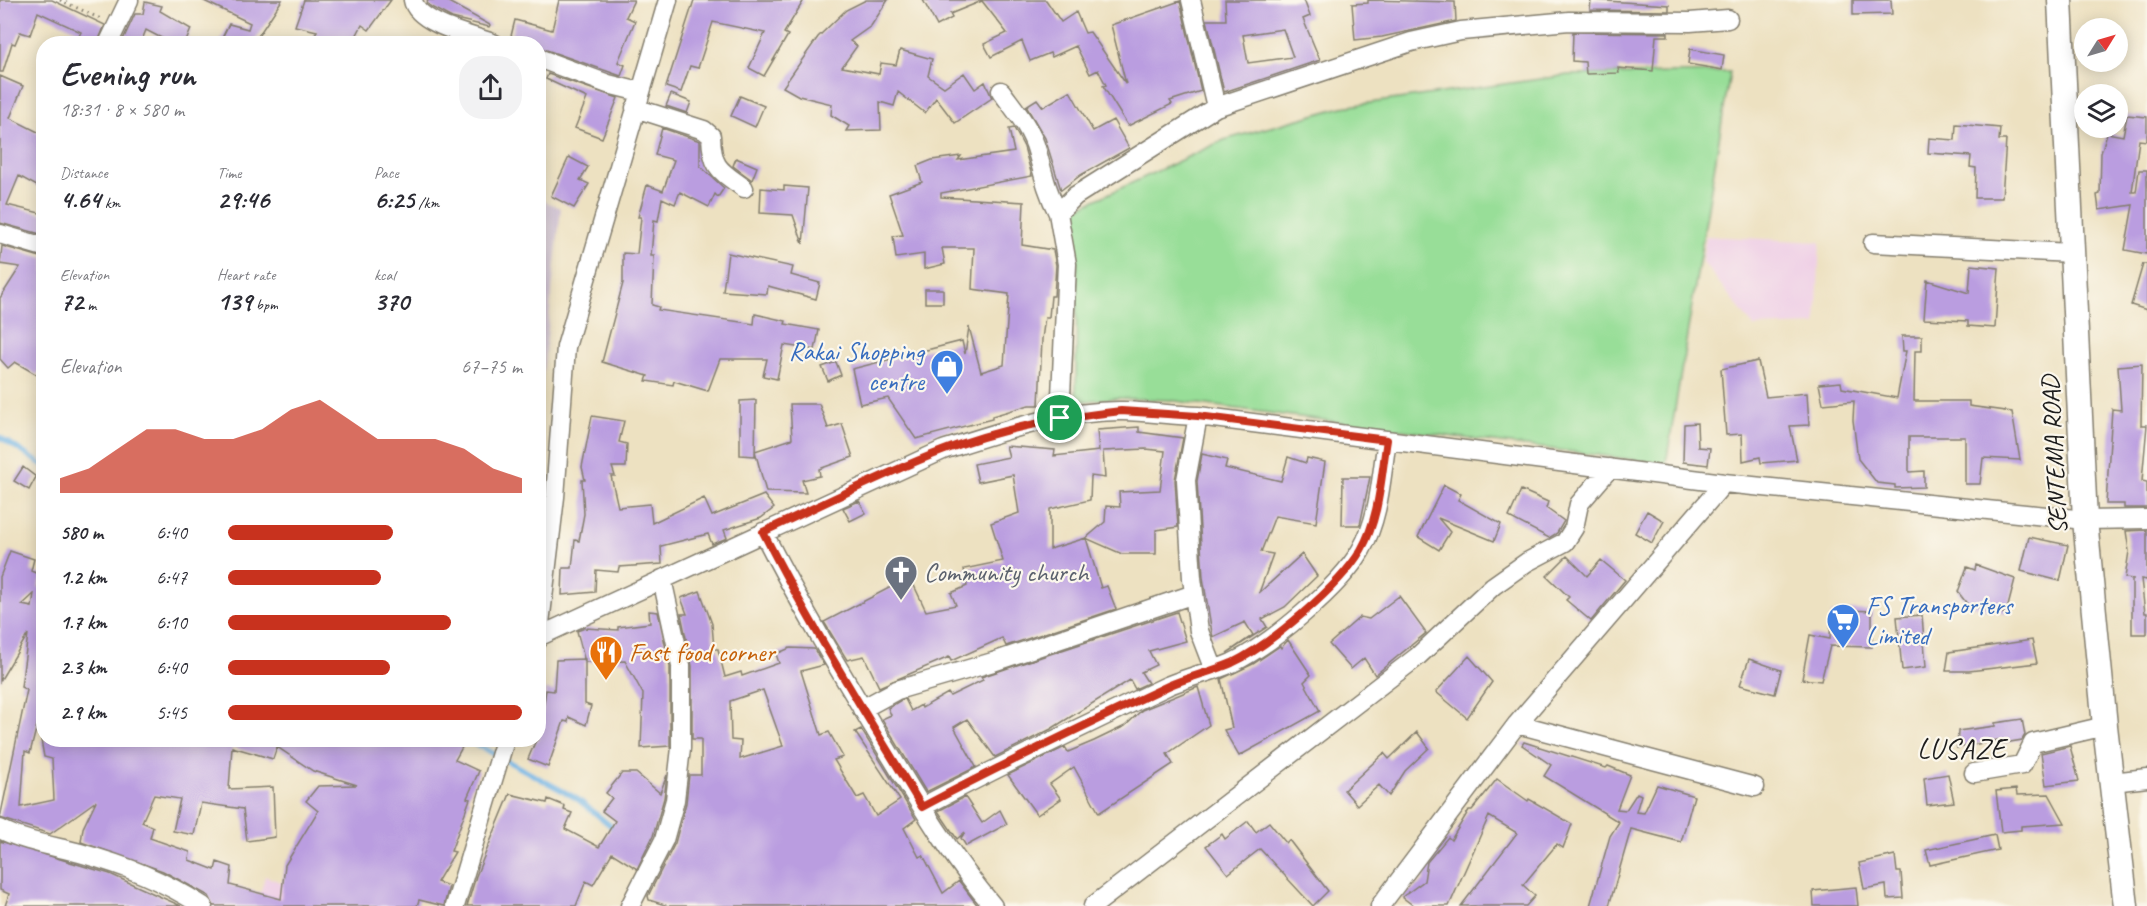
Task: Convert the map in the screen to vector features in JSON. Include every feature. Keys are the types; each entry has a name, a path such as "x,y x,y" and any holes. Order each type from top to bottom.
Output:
{"main road":[{"name":"SENTEMA ROAD","path":"2060,0 2085,520 2105,726 2126,906"}],"street":[{"path":"112,36 129,0"},
{"path":"413,0 420,13 432,22 472,36"},
{"path":"546,515 566,347 668,0"},
{"path":"1191,0 1216,107"},
{"path":"1058,213 1075,196 1216,107 1411,42 1461,31 1569,21 1690,22 1728,19"},
{"path":"546,61 608,84 704,130 711,136 712,159 718,169 744,188"},
{"path":"1000,91 1026,125 1037,150 1047,191 1058,213 1067,264 1060,418"},
{"path":"0,234 36,245"},
{"path":"1873,243 2072,253"},
{"path":"546,635 943,450 992,434 1060,418 1121,411 1198,416 1724,483 2085,520 2147,519"},
{"path":"1198,416 1186,480 1194,594 1199,631 1214,670"},
{"path":"922,807 1021,755 1167,687 1233,662 1259,646 1320,597 1344,573 1370,533 1387,440"},
{"path":"1093,906 1417,657 1493,586 1527,562 1565,542 1574,528 1579,504 1610,468"},
{"path":"1380,906 1517,724 1724,483"},
{"path":"763,532 801,608 932,825 993,906"},
{"path":"631,906 664,840 675,800 681,748 681,666 662,579"},
{"path":"862,709 897,690 993,662 1194,594"},
{"path":"1517,724 1755,787"},
{"path":"1974,773 2022,765 2033,743 2105,726"},
{"path":"455,906 503,747"},
{"path":"2112,782 2147,778"},
{"path":"0,829 27,839 136,869 168,883 203,906"}],"path":[{"path":"60,0 86,10 112,36"}],"shaded area":[{"path":"546,202 561,208 546,346"},
{"path":"1706,236 1820,242 1816,325 1754,327 1702,261"},
{"path":"265,876 299,889 327,906 257,906"}],"green space":[{"path":"1730,72 1666,464 1168,400 1115,398 1076,402 1077,262 1065,214 1224,140 1342,107 1568,75"}],"building":[{"path":"0,0 52,0 105,25 100,36 79,36 81,32 38,12 30,35 20,32 15,44 12,43 3,72 0,72"},
{"path":"202,0 282,0 258,36 223,36 229,24 248,29 250,23"},
{"path":"304,0 391,0 369,30 362,25 356,36 314,36 317,31 295,26"},
{"path":"428,0 445,0 490,25 489,27 452,18 431,7 427,3"},
{"path":"559,0 634,0 626,17 635,21 618,62 625,65 621,76 546,50 546,36 511,36 515,20 552,30"},
{"path":"694,0 804,0 784,33 788,35 764,76 749,68 765,33 713,22 698,68 690,66 681,92 666,87"},
{"path":"866,0 888,0 871,26 850,41 857,46 842,67 879,74 881,63 896,65 900,50 932,59 928,76 944,87 964,73 975,89 985,82 992,98 955,123 936,98 925,113 898,92 894,106 880,102 881,130 846,131 849,126 831,115 832,104 799,96 783,87 818,37 846,10"},
{"path":"923,0 1046,0 1061,22 1076,12 1085,33 1090,32 1126,84 1111,25 1180,1 1201,91 1170,101 1172,104 1128,126 1103,86 1106,85 1098,70 1090,74 1076,46 1052,57 1050,53 1030,61 1022,41 991,57 984,44 1007,33 982,1 950,14 952,18 937,26"},
{"path":"1225,0 1304,0 1310,16 1303,19 1320,60 1224,92 1207,20 1226,20","holes":["1283,29 1293,57 1248,63 1243,35"]},
{"path":"1368,0 1455,2 1456,21 1382,37 1355,40 1352,4 1368,3"},
{"path":"1591,0 1669,5 1669,11 1590,10"},
{"path":"1853,0 1891,0 1892,14 1853,15"},
{"path":"145,2 162,6 160,11 191,29 188,36 158,36 146,30 144,36 125,36 135,14 143,14"},
{"path":"1573,32 1668,33 1668,36 1656,36 1653,71 1618,68 1619,73 1586,74 1585,62 1572,61"},
{"path":"1690,49 1724,55 1722,70 1688,64"},
{"path":"548,74 618,98 602,138 575,128 587,98 546,79"},
{"path":"0,76 23,86 10,118 36,131 36,186 19,176 7,205 36,212 36,233 0,223"},
{"path":"1070,91 1093,131 1113,120 1129,148 1081,175 1061,190 1045,138 1026,106 1037,99 1043,107"},
{"path":"671,94 691,102 687,113 666,106"},
{"path":"740,96 764,106 755,127 731,116"},
{"path":"2128,115 2147,117 2147,141 2139,140 2132,192 2136,192 2139,170 2147,170 2147,254 2125,250 2133,205 2099,210 2097,195 2100,194 2101,153 2106,138 2128,138"},
{"path":"1956,124 2000,128 1999,140 2006,140 2002,198 1975,198 1976,168 1970,167 1971,156 1928,153 1929,138 1955,140"},
{"path":"662,128 700,141 700,166 724,188 718,197 715,194 709,207 680,192 675,204 662,198 658,221 654,220 651,256 654,256 652,305 659,307 658,310 754,324 755,314 786,321 785,324 819,330 815,350 784,345 777,379 763,376 767,359 720,359 708,391 674,381 673,385 646,381 648,376 602,362 623,283 623,253 637,254 641,217 638,217 647,185 663,191 674,160 655,155"},
{"path":"1014,128 1024,147 1032,176 941,193 941,197 1024,202 1022,245 1053,250 1056,265 1054,296 1051,296 1049,317 1045,317 1039,405 1029,405 992,416 992,419 916,439 888,398 860,404 852,369 962,341 965,354 969,327 981,372 1004,365 1009,294 972,289 974,248 942,248 945,264 924,269 924,254 896,258 893,236 903,235 889,194 922,182 917,166 932,160 961,156 958,160 1014,152 1009,129"},
{"path":"569,157 588,167 580,180 589,184 574,208 551,196"},
{"path":"736,158 757,167 752,180 733,166"},
{"path":"784,186 808,188 803,244 793,215 760,213 761,188 784,190"},
{"path":"2,246 36,256 36,374 15,362 8,368 0,359 0,298 20,267 0,264"},
{"path":"728,253 793,267 791,275 820,283 816,299 768,286 767,294 723,291"},
{"path":"2143,264 2147,264 2147,310 2131,305"},
{"path":"1971,265 1999,268 1995,328 1968,326 1968,321 1924,319 1927,280 1969,293"},
{"path":"925,289 943,289 943,303 925,303"},
{"path":"1902,336 1922,336 1922,351 1915,351 1914,401 1969,401 1969,406 2012,412 2020,460 1983,458 1980,484 1965,484 1965,437 1909,437 1909,472 1924,471 1924,487 1895,488 1895,485 1877,483 1858,459 1853,420 1854,401 1823,404 1819,384 1841,382 1842,388 1897,398 1906,351 1903,351"},
{"path":"1758,361 1766,397 1807,393 1809,425 1790,426 1797,460 1761,463 1760,457 1743,461 1742,434 1726,435 1721,369"},
{"path":"836,362 841,375 828,381 822,367"},
{"path":"2142,364 2141,425 2147,425 2142,481 2147,482 2147,508 2124,508 2124,504 2106,504 2112,409 2121,410 2118,366"},
{"path":"756,400 755,456 740,455 740,401"},
{"path":"790,404 819,404 828,428 842,424 853,457 819,469 820,476 802,480 806,493 766,492 755,451 792,439"},
{"path":"592,416 624,421 619,442 627,444 626,467 612,467 615,476 611,476 618,507 650,504 652,523 704,498 712,516 764,495 774,508 761,518 724,530 727,538 712,544 708,534 661,546 662,564 619,567 618,572 596,570 595,592 562,595 563,568 572,568 575,540 579,541 584,514 582,480 585,480 582,467"},
{"path":"1697,423 1698,447 1710,448 1708,465 1683,462 1684,424"},
{"path":"1139,427 1139,432 1183,438 1175,480 1178,527 1156,530 1156,554 1122,554 1086,538 1101,588 1107,586 1116,609 1006,646 1002,638 951,661 949,657 879,687 864,656 847,660 824,622 910,577 926,611 956,605 951,593 967,586 964,569 1003,561 991,523 1019,513 1013,475 978,482 974,464 1009,457 1006,446 1055,450 1054,456 1099,451 1097,430","holes":["1146,449 1165,451 1160,490 1119,492 1120,507 1106,506 1105,522 1086,538 1050,549 1050,509 1090,500 1091,476 1105,478 1103,451"]},
{"path":"1202,454 1227,460 1225,468 1281,481 1288,457 1306,463 1307,458 1325,462 1316,523 1275,516 1261,552 1273,554 1259,593 1302,554 1317,576 1285,607 1262,619 1267,627 1227,653 1253,635 1245,622 1213,637 1203,577 1197,481"},
{"path":"23,467 36,477 29,490 14,481"},
{"path":"1343,477 1370,477 1360,525 1342,525"},
{"path":"1444,485 1461,494 1458,500 1501,524 1494,541 1438,518 1450,532 1439,550 1418,537"},
{"path":"1521,490 1548,502 1546,508 1564,521 1557,533 1549,538 1509,517"},
{"path":"859,501 866,513 850,521 843,508"},
{"path":"1647,511 1664,521 1652,543 1635,533"},
{"path":"2147,530 2147,580 2141,579 2145,613 2147,613 2147,634 2132,634 2132,579 2134,579 2125,578 2129,551 2126,531"},
{"path":"2029,537 2068,545 2060,581 2021,571"},
{"path":"10,551 34,559 31,571 36,573 36,729 30,753 25,751 21,807 54,800 52,759 44,757 42,747 232,747 229,789 273,787 275,837 247,841 243,809 201,803 194,835 173,831 180,799 154,795 142,822 153,827 150,838 190,852 189,860 215,870 217,862 232,867 230,885 281,899 285,865 318,811 306,801 318,786 357,785 313,771 277,747 462,747 455,760 479,771 467,798 470,799 451,851 455,852 437,882 449,886 444,906 419,900 417,906 214,906 209,896 163,871 81,842 83,828 96,801 50,834 0,818 27,690 21,687 28,634 0,681 0,577","holes":["34,594 32,607 22,605"]},
{"path":"1567,556 1587,576 1601,560 1625,580 1591,621 1566,600 1569,597 1547,576"},
{"path":"1976,565 2015,579 2006,614 1968,605 1958,592 1967,567 1975,570"},
{"path":"700,591 712,624 714,649 718,649 725,677 741,672 742,676 779,663 776,654 790,648 814,649 824,665 801,671 821,735 829,732 843,757 834,760 857,798 864,795 876,816 900,800 855,732 861,729 916,819 904,828 919,857 923,855 943,893 959,881 978,906 668,906 649,900 648,896 675,843 686,803 689,775 701,775 701,739 692,739 692,666 681,614 687,614 681,598","holes":["763,690 783,746 740,759 741,741 731,740 730,701"]},
{"path":"1399,596 1426,633 1375,675 1364,658 1351,669 1329,644 1360,617 1369,619"},
{"path":"1849,610 1872,611 1872,647 1830,646 1821,681 1802,679 1810,635 1830,639 1831,614 1849,615"},
{"path":"649,611 658,612 670,667 670,746 641,748 643,694 625,661 585,662 577,631 585,628 618,630 618,627 650,623"},
{"path":"1177,612 1186,641 1149,651 1156,665 1141,672 1148,683 1135,689 1130,680 1051,729 995,757 967,719 954,727 976,767 926,792 882,719 891,715 888,708 901,700 905,699 911,711 921,705 922,708 948,693 950,696 983,680 981,677"},
{"path":"1922,615 1926,667 1902,670 1897,617"},
{"path":"1288,640 1311,675 1304,682 1320,711 1239,756 1224,730 1232,728 1221,679 1253,664 1280,646 1281,648"},
{"path":"2032,640 2037,663 1969,671 1946,671 1949,652"},
{"path":"1469,656 1492,682 1467,718 1436,692"},
{"path":"585,659 585,704 591,706 586,725 569,717 568,722 564,721 548,767 528,759 533,747 546,747 546,690 554,691 556,660"},
{"path":"1749,659 1781,670 1775,694 1740,685"},
{"path":"1198,687 1209,725 1167,754 1173,764 1099,813 1074,767 1050,784 1061,799 1037,815 1008,775 1065,747 1068,752 1094,741 1125,726 1142,710"},
{"path":"2022,719 2025,735 2022,740 1998,744 1998,740 1957,748 1958,731 1995,726 1995,723"},
{"path":"1417,732 1429,748 1405,771 1389,796 1379,785 1357,805 1344,790 1384,753 1389,759"},
{"path":"1524,742 1606,768 1608,766 1630,775 1617,809 1626,810 1637,793 1641,795 1636,812 1644,813 1657,785 1694,796 1681,842 1631,829 1609,906 1590,906 1610,836 1619,822 1544,776 1551,765 1522,745"},
{"path":"2070,746 2079,781 2046,785 2041,753"},
{"path":"232,747 277,747 273,759"},
{"path":"622,773 636,773 660,793 667,775 664,798 653,836 637,869 612,853 593,885 586,881 576,906 467,906 476,876 510,794 547,803 548,799 565,806 564,810 572,813 565,829 599,847 615,821 602,811 612,798 606,793"},
{"path":"1948,774 1954,802 1927,805 1924,778"},
{"path":"1497,779 1528,801 1529,799 1572,824 1563,848 1557,844 1523,885 1535,896 1526,906 1461,906 1517,833 1489,816 1449,906 1414,906 1402,897 1424,881 1427,862 1448,837 1451,840 1469,810 1472,810"},
{"path":"2016,789 2017,795 2049,794 2065,823 2021,826 2021,830 2001,832 1996,791"},
{"path":"965,797 982,823 1000,810 1007,824 966,846 961,838 965,832 957,839 938,811"},
{"path":"1248,821 1256,832 1269,822 1286,843 1289,840 1328,891 1313,906 1260,849 1228,874 1206,846 1222,834 1225,839"},
{"path":"1995,835 1998,850 1930,865 1926,850"},
{"path":"0,841 110,874 181,906 5,906 9,894 0,890"},
{"path":"1895,855 1897,872 1901,872 1903,898 1887,899 1886,885 1864,889 1859,863"},
{"path":"1856,887 1858,906 1814,906 1813,891"}],"waterway":[{"path":"0,437 36,461"},
{"path":"481,747 576,798 616,830"}],"place":[{"name":"Rakai Shopping centre","path":"947,395"},
{"name":"Community church","path":"901,601"},
{"name":"FS Transporters Limited","path":"1843,649"},
{"name":"Fast food corner","path":"606,681"}],"district":[{"name":"LUSAZE","path":"1962,748"}],"route":[{"path":"1121,411 1198,416 1387,440 1370,533 1344,573 1320,597 1278,632 1233,662 1184,679 1021,755 922,807 841,670 801,608 763,532 943,450 992,434 1060,418 1121,411"}]}
